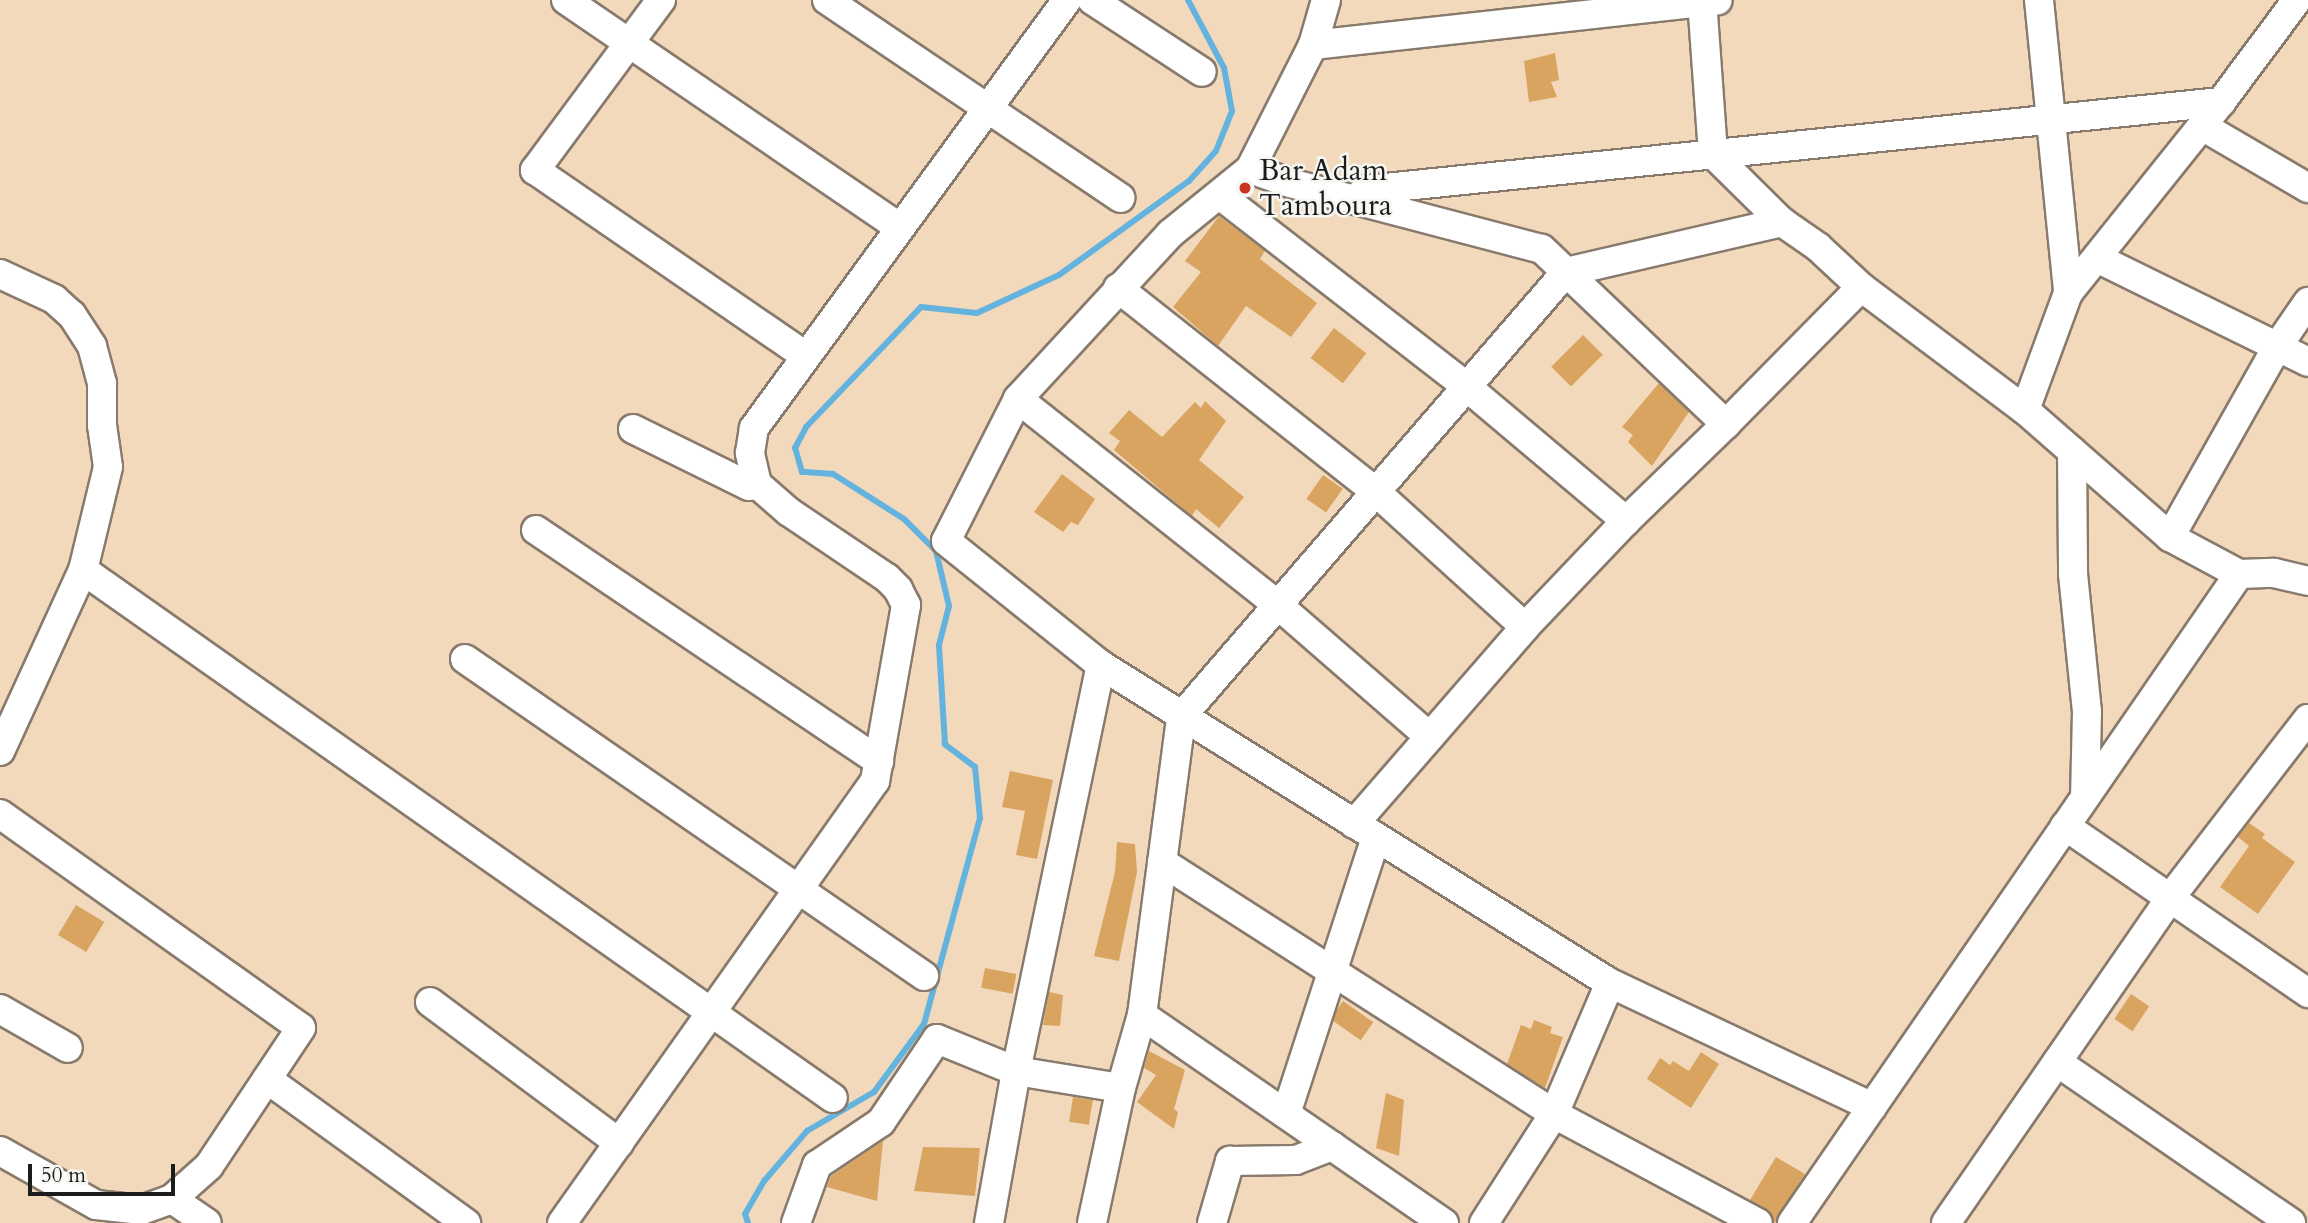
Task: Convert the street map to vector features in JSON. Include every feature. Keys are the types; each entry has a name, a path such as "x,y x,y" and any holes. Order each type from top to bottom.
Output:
{"street":[{"path":"566,0 900,228"},
{"path":"661,0 535,170 806,356"},
{"path":"827,0 1120,198"},
{"path":"562,1223 875,781 906,605 898,589 887,578 789,512 757,484 750,453 754,428 1067,0"},
{"path":"1093,0 1202,72"},
{"path":"1326,0 1313,44 1250,169 1221,196 1170,234 1018,399 946,541 1101,665 1610,983 1871,1107"},
{"path":"2039,0 2068,293"},
{"path":"2025,410 2068,293 2221,102 2297,0"},
{"path":"1313,44 1707,1 1713,155 1782,222 1818,247 1861,287 2025,410 2170,537 2239,574 2274,573 2308,581"},
{"path":"1354,200 1366,190 2221,102"},
{"path":"2202,126 2308,188"},
{"path":"1250,169 1354,200 1542,249 1726,424"},
{"path":"1221,196 1467,387 1626,521"},
{"path":"1092,1223 1121,1088 1142,1015 1181,717 1566,272 1782,222"},
{"path":"2096,258 2308,362"},
{"path":"0,274 54,299 72,315 92,346 102,384 102,425 108,467 83,570 0,751"},
{"path":"1286,1114 1332,972 1365,830 1430,737 1525,628 1626,521 1861,287"},
{"path":"1118,288 1376,492 1525,628"},
{"path":"2170,537 2277,347 2308,302"},
{"path":"1018,399 1278,605 1430,737"},
{"path":"633,429 749,486 757,484"},
{"path":"2072,451 2073,574 2088,710 2085,797"},
{"path":"536,530 879,761"},
{"path":"83,570 833,1098"},
{"path":"1791,1223 2239,574"},
{"path":"465,659 924,976"},
{"path":"989,1223 1016,1071 1101,665"},
{"path":"1946,1223 2170,898 2307,723"},
{"path":"0,814 301,1028 209,1167 172,1199 142,1210 90,1214 0,1151"},
{"path":"2065,825 2308,993"},
{"path":"1162,862 1554,1114 1758,1223"},
{"path":"1485,1223 1554,1114 1610,983"},
{"path":"430,1002 619,1143"},
{"path":"0,1009 68,1048"},
{"path":"1142,1015 1444,1223"},
{"path":"796,1223 817,1165 881,1122 937,1039 1016,1071 1121,1088"},
{"path":"2057,1062 2291,1223"},
{"path":"267,1079 466,1223"},
{"path":"1212,1223 1230,1161 1296,1160 1332,1146"},
{"path":"172,1199 207,1223"}],"building":[{"path":"1555,53 1559,80 1551,82 1557,97 1529,102 1524,61"},
{"path":"1219,216 1265,251 1260,259 1317,303 1291,337 1246,306 1218,346 1173,307 1201,272 1185,261"},
{"path":"1334,328 1366,353 1343,383 1311,358"},
{"path":"1583,335 1603,355 1571,387 1551,367"},
{"path":"1659,383 1689,412 1652,466 1628,442 1633,435 1622,427"},
{"path":"1205,401 1226,421 1199,460 1244,497 1219,528 1196,509 1192,516 1114,450 1120,441 1109,433 1129,410 1162,437 1195,402 1201,408"},
{"path":"1062,474 1095,499 1078,525 1071,522 1063,532 1034,512"},
{"path":"1323,475 1343,489 1326,513 1306,499"},
{"path":"1010,771 1053,780 1037,859 1016,855 1025,811 1002,807"},
{"path":"2249,823 2265,834 2262,838 2295,862 2258,914 2220,887 2249,846 2238,837"},
{"path":"1117,842 1135,844 1137,872 1119,961 1094,956 1115,872"},
{"path":"76,905 104,922 86,952 58,935"},
{"path":"985,968 1016,974 1013,994 981,988"},
{"path":"1049,992 1063,995 1060,1026 1043,1025"},
{"path":"2131,994 2149,1006 2132,1031 2114,1019"},
{"path":"1343,1001 1373,1022 1361,1040 1330,1019"},
{"path":"1534,1020 1552,1027 1550,1033 1563,1037 1545,1088 1507,1064 1521,1025 1531,1029"},
{"path":"1149,1051 1185,1070 1174,1109 1178,1112 1174,1129 1137,1102 1156,1075 1144,1068"},
{"path":"1701,1052 1719,1064 1691,1108 1647,1079 1660,1058 1670,1065 1673,1061 1689,1071"},
{"path":"1386,1093 1404,1100 1399,1156 1376,1148"},
{"path":"1073,1097 1093,1100 1089,1125 1069,1122"},
{"path":"883,1141 877,1201 827,1187 831,1176"},
{"path":"923,1147 980,1148 975,1196 914,1191"},
{"path":"1776,1157 1805,1174 1775,1223 1766,1209 1750,1200"}],"waterway":[{"path":"748,1223 745,1214 765,1180 807,1131 874,1092 924,1024 980,818 975,767 945,744 939,645 949,606 936,551 904,519 833,474 802,472 795,448 806,427 921,307 977,313 1059,275 1189,181 1216,151 1232,111 1224,68 1188,0"}],"place":[{"name":"Bar Adam Tamboura","path":"1245,188"}]}
